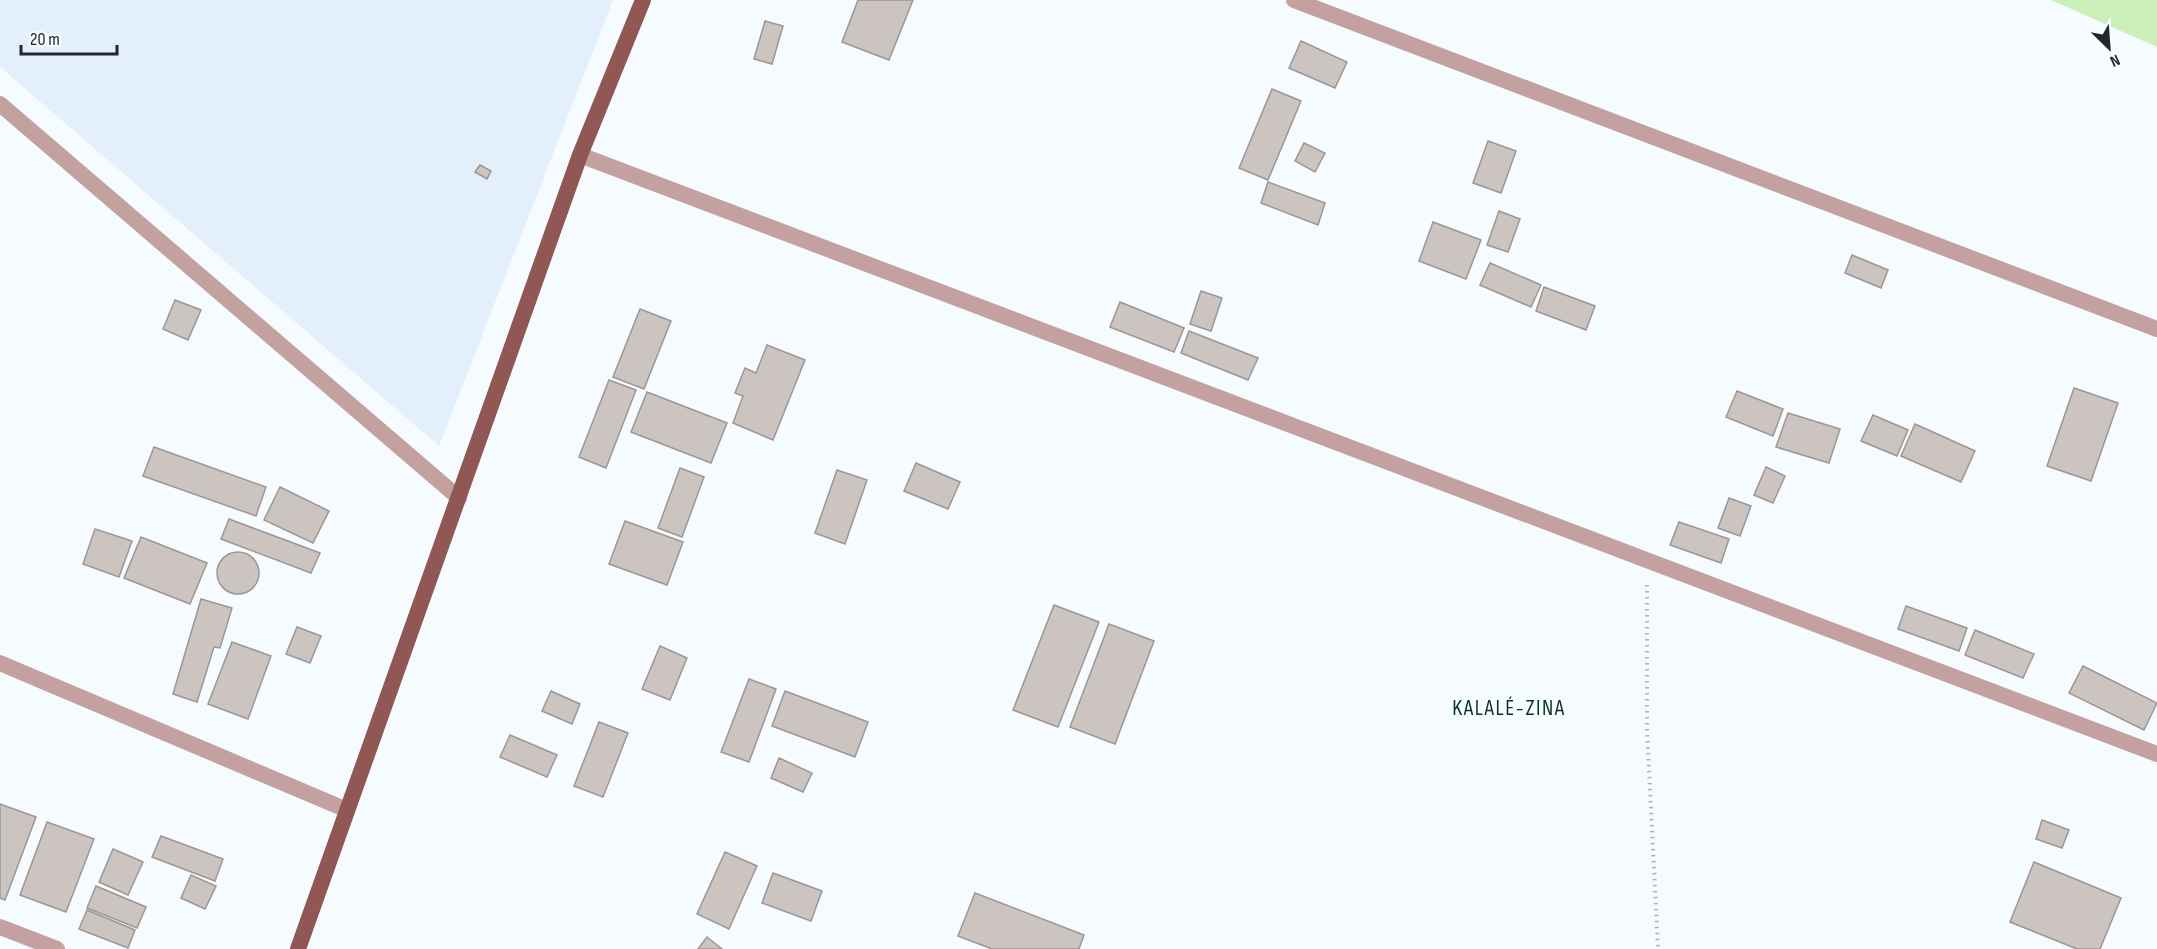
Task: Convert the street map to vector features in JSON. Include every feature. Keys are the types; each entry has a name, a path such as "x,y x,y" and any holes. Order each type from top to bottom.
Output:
{"main road":[{"path":"298,949 580,155 643,0"}],"street":[{"path":"1294,0 2157,329"},
{"path":"0,104 459,498"},
{"path":"580,155 2157,754"},
{"path":"0,663 347,810"},
{"path":"0,927 57,949"}],"path":[{"path":"1647,561 1647,729 1658,949"}],"shaded area":[{"path":"0,0 613,0 439,446 0,67"}],"green space":[{"path":"2051,0 2157,0 2157,47"}],"building":[{"path":"858,0 913,0 889,60 842,42"},
{"path":"765,21 783,26 772,64 754,59"},
{"path":"1301,41 1347,62 1335,88 1289,68"},
{"path":"1272,89 1301,101 1268,180 1239,168"},
{"path":"1488,141 1516,151 1501,193 1473,183"},
{"path":"1304,143 1325,153 1315,172 1295,161"},
{"path":"480,165 491,171 487,179 475,172"},
{"path":"1268,182 1325,203 1318,225 1261,203"},
{"path":"1499,211 1520,219 1508,252 1487,245"},
{"path":"1433,222 1481,240 1466,279 1419,261"},
{"path":"1852,255 1888,270 1881,288 1845,273"},
{"path":"1490,263 1541,285 1531,307 1480,285"},
{"path":"1544,287 1595,306 1586,330 1536,311"},
{"path":"1201,291 1222,298 1211,331 1190,324"},
{"path":"175,300 201,310 188,340 163,329"},
{"path":"1120,302 1184,328 1174,352 1110,327"},
{"path":"640,309 671,321 644,389 613,377"},
{"path":"1189,331 1258,358 1248,380 1181,353"},
{"path":"767,345 805,360 773,440 733,423 743,396 735,393 745,368 756,373"},
{"path":"609,380 636,390 606,468 579,457"},
{"path":"2074,388 2118,403 2091,481 2047,466"},
{"path":"1737,391 1783,409 1773,436 1726,417"},
{"path":"647,392 727,423 711,463 631,432"},
{"path":"1788,413 1840,429 1829,463 1776,447"},
{"path":"1873,415 1908,430 1897,456 1861,441"},
{"path":"1915,424 1975,451 1961,482 1901,456"},
{"path":"154,447 266,487 256,516 143,476"},
{"path":"916,463 960,482 948,509 904,491"},
{"path":"1766,467 1785,476 1773,503 1754,495"},
{"path":"680,468 704,477 682,537 658,528"},
{"path":"837,470 867,480 845,544 815,533"},
{"path":"280,487 329,511 313,543 264,520"},
{"path":"1729,498 1751,506 1740,536 1718,528"},
{"path":"229,519 320,553 311,573 221,539"},
{"path":"625,521 683,542 667,585 609,564"},
{"path":"1679,522 1729,539 1721,563 1670,545"},
{"path":"95,529 132,541 119,577 83,564"},
{"path":"141,537 207,563 190,604 124,578"},
{"path":"238,552 253,558 259,573 253,588 238,594 223,588 217,573 223,558"},
{"path":"201,599 232,608 220,648 214,647 197,702 173,694"},
{"path":"1054,605 1099,622 1058,727 1013,710"},
{"path":"1906,606 1967,628 1959,651 1898,629"},
{"path":"1109,624 1154,641 1115,744 1070,727"},
{"path":"297,627 321,636 310,663 286,654"},
{"path":"1975,630 2034,654 2023,678 1965,655"},
{"path":"232,642 271,656 248,719 208,704"},
{"path":"660,646 687,658 670,700 642,689"},
{"path":"2083,666 2157,703 2144,730 2069,693"},
{"path":"749,679 776,689 749,762 721,752"},
{"path":"551,691 580,704 572,724 542,711"},
{"path":"785,691 868,722 855,757 772,726"},
{"path":"599,722 628,733 603,797 574,786"},
{"path":"510,735 557,755 547,777 500,757"},
{"path":"779,758 812,773 803,792 771,778"},
{"path":"0,804 36,817 5,900 0,898"},
{"path":"2042,820 2069,830 2062,848 2036,839"},
{"path":"47,822 94,839 66,912 20,895"},
{"path":"161,836 223,859 215,881 152,857"},
{"path":"113,849 143,862 128,895 99,882"},
{"path":"725,852 757,866 729,929 697,914"},
{"path":"2034,862 2121,898 2100,949 2077,949 2010,922"},
{"path":"773,873 822,891 811,921 762,903"},
{"path":"191,875 216,886 205,909 181,898"},
{"path":"96,886 146,907 137,928 87,908"},
{"path":"975,893 1084,935 1079,949 992,949 958,936"},
{"path":"87,910 135,930 128,948 79,929"},
{"path":"707,937 722,949 698,949"}],"district":[{"name":"KALALÉ-ZINA","path":"1509,707"}]}
